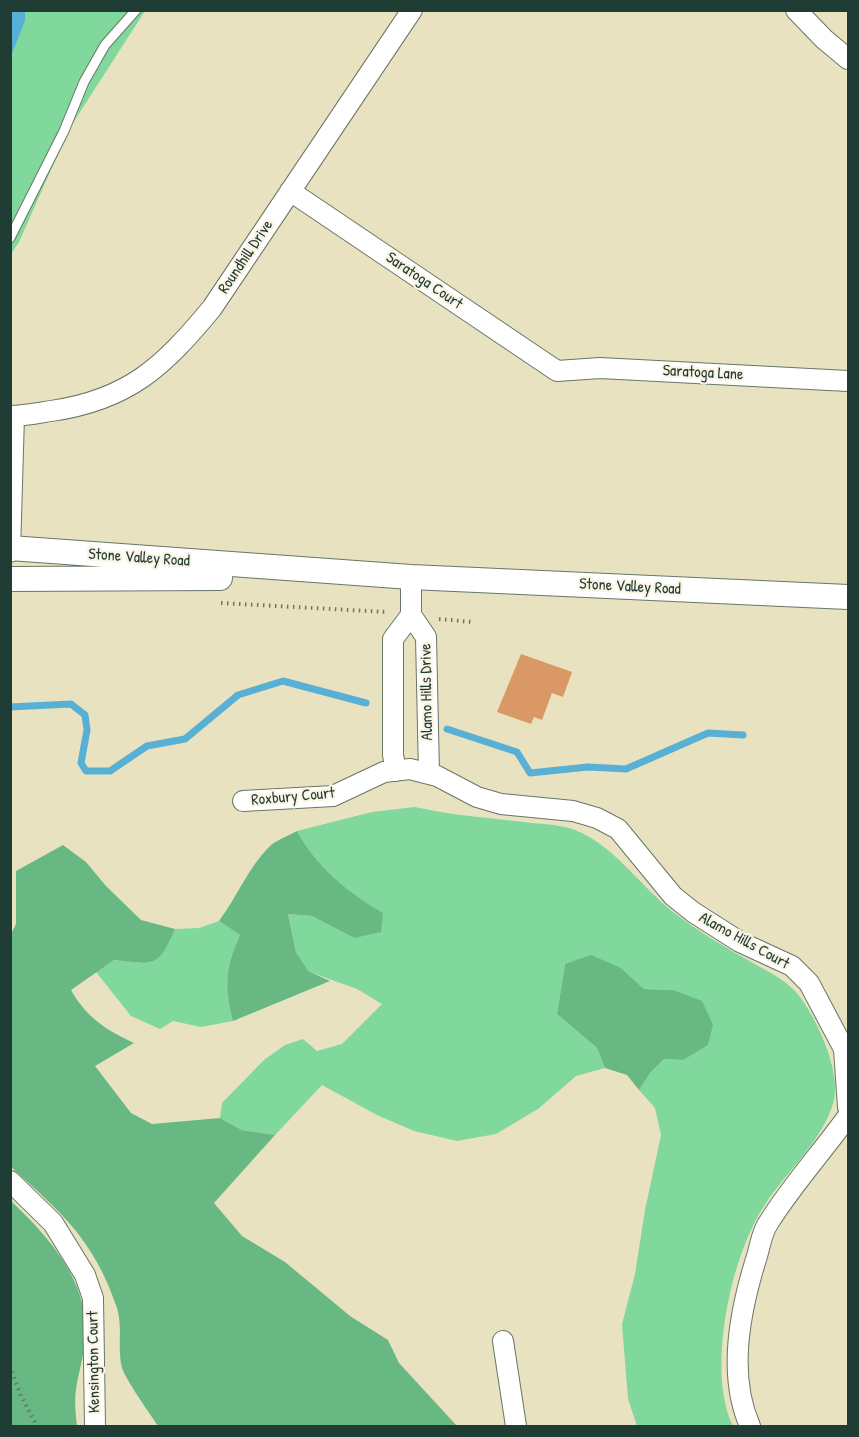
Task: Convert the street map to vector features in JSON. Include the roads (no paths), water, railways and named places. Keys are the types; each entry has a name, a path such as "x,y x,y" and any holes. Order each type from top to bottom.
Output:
{"street":[{"name":"Roundhill Drive","path":"11,550 12,416 75,408 112,397 139,382 180,346 212,308 412,10"},
{"path":"796,10 824,39 849,59"},
{"name":"Saratoga Court","path":"290,191 557,371"},
{"name":"Saratoga Lane","path":"557,371 600,368 849,381"},
{"name":"Stone Valley Road","path":"11,550 411,577 849,597"},
{"path":"411,577 411,615"},
{"name":"Stone Valley Road","path":"10,579 411,577"},
{"name":"Alamo Hills Drive","path":"411,615 426,637 411,771 393,639 411,615"},
{"name":"Roxbury Court","path":"243,801 333,796 384,772 411,771"},
{"name":"Alamo Hills Court","path":"411,771 501,804 573,811 597,818 618,829 673,896 693,912 740,942 792,966 809,983 844,1048 849,1107"},
{"path":"750,1426 742,1407 738,1381 738,1350 750,1277 767,1224 849,1116"},
{"name":"Kensington Court","path":"10,1182 53,1223 85,1275 93,1298 96,1354 95,1426"},
{"path":"503,1341 516,1426"}],"lane":[{"path":"10,238 64,130 84,82 105,45 136,10"}],"water":[{"path":"11,10 25,11 25,21 11,56"}],"waterway":[{"path":"10,707 71,704 85,715 87,730 81,763 86,771 110,771 147,746 185,739 238,695 283,681 366,703"},
{"path":"447,729 517,752 530,773 588,767 626,769 708,733 743,735"}]}
